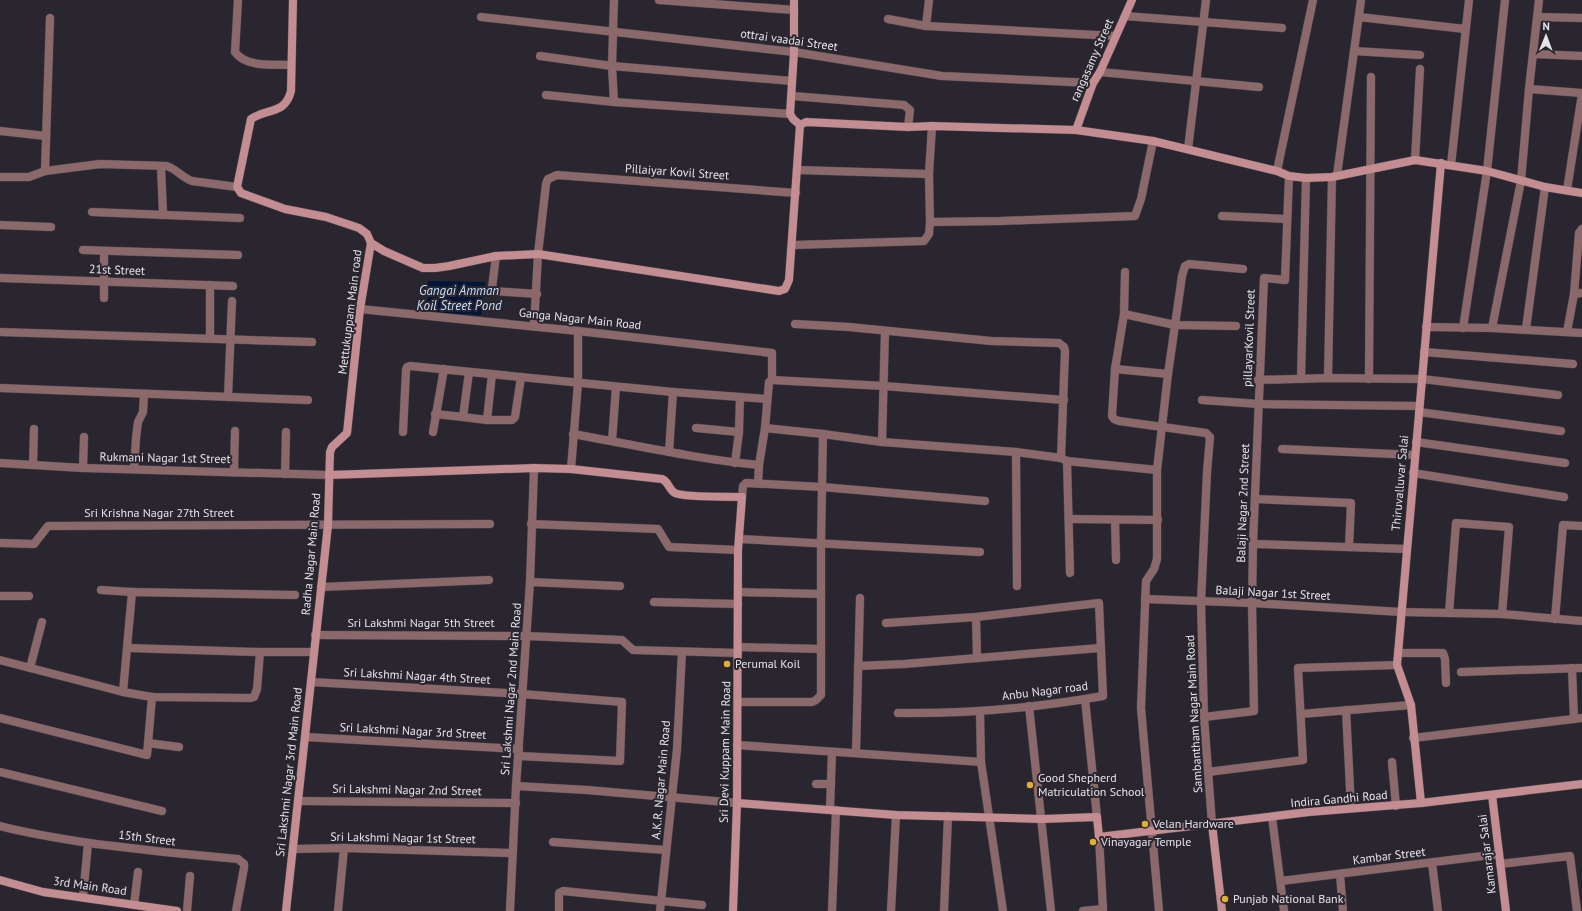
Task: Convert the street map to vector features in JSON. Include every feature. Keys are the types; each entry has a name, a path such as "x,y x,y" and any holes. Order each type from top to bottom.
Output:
{"street":[{"path":"238,0 235,52 239,58 252,63 291,65"},
{"path":"0,177 29,177 45,171 100,164 161,166 173,168 192,181 237,187 251,119 277,110 285,104 290,97 293,0"},
{"path":"614,0 612,66 614,102"},
{"path":"659,0 794,10"},
{"path":"794,0 794,52 790,114 800,125"},
{"path":"926,26 929,0"},
{"name":"rangasamy Street","path":"1076,130 1093,83 1100,72 1132,0"},
{"path":"1188,149 1206,0"},
{"path":"1277,171 1313,0"},
{"path":"1328,378 1334,176 1361,0"},
{"path":"1451,165 1469,0"},
{"path":"1463,328 1487,171 1505,0"},
{"path":"1492,328 1521,181 1539,0"},
{"path":"1125,16 1282,28"},
{"name":"ottrai vaadai Street","path":"481,17 794,52 942,76 1093,83"},
{"path":"1359,17 1465,29"},
{"path":"1538,17 1582,18"},
{"path":"45,171 50,18"},
{"path":"888,19 926,26 1116,36"},
{"path":"1354,51 1420,55"},
{"path":"1534,54 1582,56"},
{"path":"540,56 612,66 792,81"},
{"path":"1415,160 1420,69"},
{"path":"1100,72 1260,87"},
{"path":"1369,379 1371,77"},
{"path":"1529,89 1582,93 1567,190"},
{"path":"546,95 614,102 790,114"},
{"path":"792,96 904,105 910,110 908,127"},
{"path":"800,125 806,122 908,127 932,126 1076,130 1153,141 1277,171 1289,176 1306,178 1334,176 1415,160 1487,171 1545,187 1582,193"},
{"path":"371,243 384,252 423,268 449,266 496,256 538,254 779,291 785,289 789,280 800,125"},
{"path":"792,245 924,242 929,234 930,222 929,174 932,126"},
{"path":"0,131 46,136"},
{"path":"930,222 1002,222 1135,216 1142,198 1153,141"},
{"name":"Thiruvalluvar Salai","path":"1421,803 1413,738 1411,705 1397,665 1441,164"},
{"path":"161,166 163,215"},
{"path":"797,170 929,174"},
{"name":"Pillaiyar Kovil Street","path":"538,254 546,184 548,179 557,175 796,193"},
{"name":"pillayarKovil Street","path":"1259,404 1258,380 1264,278 1285,280 1289,176"},
{"path":"1301,379 1306,178"},
{"name":"Mettukuppam Main road","path":"237,187 241,193 286,209 326,217 359,228 367,234 371,243 360,309 347,433 332,447 329,475"},
{"path":"1526,329 1545,187"},
{"path":"92,212 240,218"},
{"path":"1222,216 1287,219"},
{"path":"0,225 51,227"},
{"path":"1567,332 1578,293 1580,246 1579,233 1582,228"},
{"path":"83,250 238,255"},
{"path":"104,251 104,298"},
{"path":"534,326 537,294 538,254"},
{"path":"496,256 492,288 493,292 537,294"},
{"path":"1159,911 1142,708 1146,581 1156,564 1157,559 1157,470 1168,374 1182,276 1186,264 1244,269"},
{"path":"1125,272 1124,314 1115,368 1111,409 1112,416 1114,419 1163,428"},
{"name":"21st Street","path":"0,278 233,286"},
{"path":"210,285 210,338"},
{"path":"228,397 229,339 232,301"},
{"name":"Ganga Nagar Main Road","path":"360,309 534,326 772,353 772,380"},
{"path":"1124,314 1175,325 1236,326"},
{"path":"795,324 991,341 1059,343 1064,346 1064,460 1069,519 1070,573"},
{"path":"1426,328 1526,329 1582,333"},
{"path":"570,469 578,383 578,331"},
{"path":"882,442 885,331"},
{"path":"0,332 312,342"},
{"path":"1424,352 1573,364"},
{"path":"403,432 407,368 410,366 616,387 767,399"},
{"path":"1115,368 1168,374"},
{"path":"434,432 444,369"},
{"path":"463,417 469,372"},
{"path":"487,420 492,374"},
{"path":"436,414 487,420 514,419 521,377"},
{"path":"1258,380 1328,378 1422,379 1558,395"},
{"path":"758,483 769,382 772,380 884,386 1064,400"},
{"path":"612,441 616,387"},
{"path":"0,388 308,400"},
{"path":"669,452 673,392"},
{"path":"134,470 138,422 143,409 144,394"},
{"path":"735,463 739,432 740,397"},
{"path":"1202,400 1259,404 1419,409 1561,431"},
{"name":"Balaji Nagar 2nd Street","path":"1204,717 1254,711 1252,603 1259,404"},
{"path":"696,428 739,432"},
{"path":"765,428 882,442 1016,452 1064,460 1157,470"},
{"name":"Sambantham Nagar Main Road","path":"1163,428 1206,433 1209,435 1210,440 1207,472 1201,602 1204,717 1212,824"},
{"path":"33,465 34,429"},
{"path":"234,472 235,431"},
{"path":"285,474 286,432"},
{"path":"573,434 669,452 735,463 759,465"},
{"path":"738,702 812,702 822,695 821,544 823,434"},
{"path":"83,468 84,437"},
{"path":"1416,442 1565,463"},
{"path":"1282,449 1415,455"},
{"path":"1016,452 1017,586"},
{"name":"Rukmani Nagar 1st Street","path":"0,463 134,470 329,475"},
{"path":"329,475 534,468 570,469 662,479 668,483 672,490 676,493 684,495 742,497 743,486 745,483 758,483 985,501"},
{"name":"Sri Lakshmi Nagar 2nd Main Road","path":"510,911 516,786 530,582 534,468"},
{"path":"1413,473 1564,497"},
{"name":"Radha Nagar Main Road","path":"315,635 328,525 329,475"},
{"name":"Sri Devi Kuppam Main Road","path":"733,911 737,803 738,550 740,540 742,497"},
{"path":"1255,499 1351,503 1349,547"},
{"path":"1069,519 1158,520"},
{"path":"1115,520 1116,560"},
{"path":"1449,613 1456,523 1509,527 1502,614"},
{"path":"328,525 490,524"},
{"path":"531,524 658,529 669,547 738,550"},
{"name":"Sri Krishna Nagar 27th Street","path":"0,542 34,544 48,526 328,525"},
{"path":"1555,619 1563,525 1582,526"},
{"path":"740,540 980,552"},
{"path":"1253,544 1406,549"},
{"path":"320,587 489,580"},
{"path":"530,582 620,586"},
{"path":"101,590 132,592 295,595"},
{"path":"123,692 132,592"},
{"path":"738,592 821,594"},
{"path":"0,596 29,596"},
{"path":"856,753 860,598"},
{"name":"Balaji Nagar 1st Street","path":"1145,599 1252,603 1401,612 1502,614 1582,621"},
{"path":"654,602 738,604"},
{"name":"Anbu Nagar road","path":"898,713 933,714 1029,706 1102,696 1099,603 976,616"},
{"path":"886,623 976,616 977,658"},
{"path":"30,668 42,622"},
{"name":"Sri Lakshmi Nagar 5th Street","path":"315,635 526,636 622,640 633,650 682,652"},
{"name":"Sri Lakshmi Nagar 3rd Main Road","path":"286,911 315,635"},
{"path":"128,648 314,652"},
{"path":"858,666 1100,648"},
{"path":"682,652 821,649"},
{"path":"0,660 123,692 152,697 254,697 257,689 260,652"},
{"name":"A.K.R. Nagar Main Road","path":"660,911 677,749 682,652"},
{"path":"1398,653 1443,653 1445,659 1446,683"},
{"path":"1208,772 1304,760 1298,668 1397,665"},
{"path":"1413,738 1578,719 1572,668"},
{"path":"1460,672 1582,668"},
{"name":"Sri Lakshmi Nagar 4th Street","path":"311,682 522,694 622,702 620,761 519,752"},
{"path":"0,718 147,755 152,697"},
{"path":"1083,911 1103,909 1099,837 1085,699"},
{"path":"1301,714 1411,705"},
{"path":"1029,706 1051,911"},
{"path":"980,710 981,762 988,818 1003,911"},
{"path":"1346,710 1351,808"},
{"name":"Sri Lakshmi Nagar 3rd Street","path":"305,738 519,752"},
{"path":"148,743 179,747"},
{"path":"737,745 981,762"},
{"path":"832,752 832,911"},
{"path":"1392,762 1396,806"},
{"path":"0,772 162,811"},
{"path":"816,784 831,784"},
{"name":"Indira Gandhi Road","path":"1099,837 1272,818 1309,812 1396,806 1582,784"},
{"path":"516,786 587,790 896,815 1042,819 1097,817"},
{"name":"Kamarajar Salai","path":"1492,795 1506,911"},
{"name":"Sri Lakshmi Nagar 2nd Street","path":"298,801 516,803"},
{"path":"891,911 896,815"},
{"path":"944,911 948,816"},
{"path":"1272,818 1284,911"},
{"path":"1212,824 1222,911"},
{"name":"15th Street","path":"0,826 21,832 88,842 178,854 238,859 244,864 244,868 236,911"},
{"path":"83,898 88,842"},
{"path":"553,842 666,850"},
{"path":"338,911 344,848"},
{"name":"Sri Lakshmi Nagar 1st Street","path":"293,849 344,848 512,853"},
{"name":"Kambar Street","path":"1281,881 1499,854"},
{"path":"1500,864 1570,856 1577,911"},
{"path":"1432,863 1438,911"},
{"path":"134,905 138,872"},
{"path":"1340,874 1343,911"},
{"path":"187,911 190,876"},
{"name":"3rd Main Road","path":"0,880 43,892 178,911"},
{"path":"559,911 559,893 563,892 702,905"}],"water":[{"name":"Gangai Amman Koil Street Pond","path":"428,281 485,282 481,315 427,312"}],"place":[{"name":"Perumal Koil","path":"727,664"},
{"name":"Good Shepherd Matriculation School","path":"1030,785"},
{"name":"Velan Hardware","path":"1145,824"},
{"name":"Vinayagar Temple","path":"1093,842"},
{"name":"Punjab National Bank","path":"1225,899"}]}
